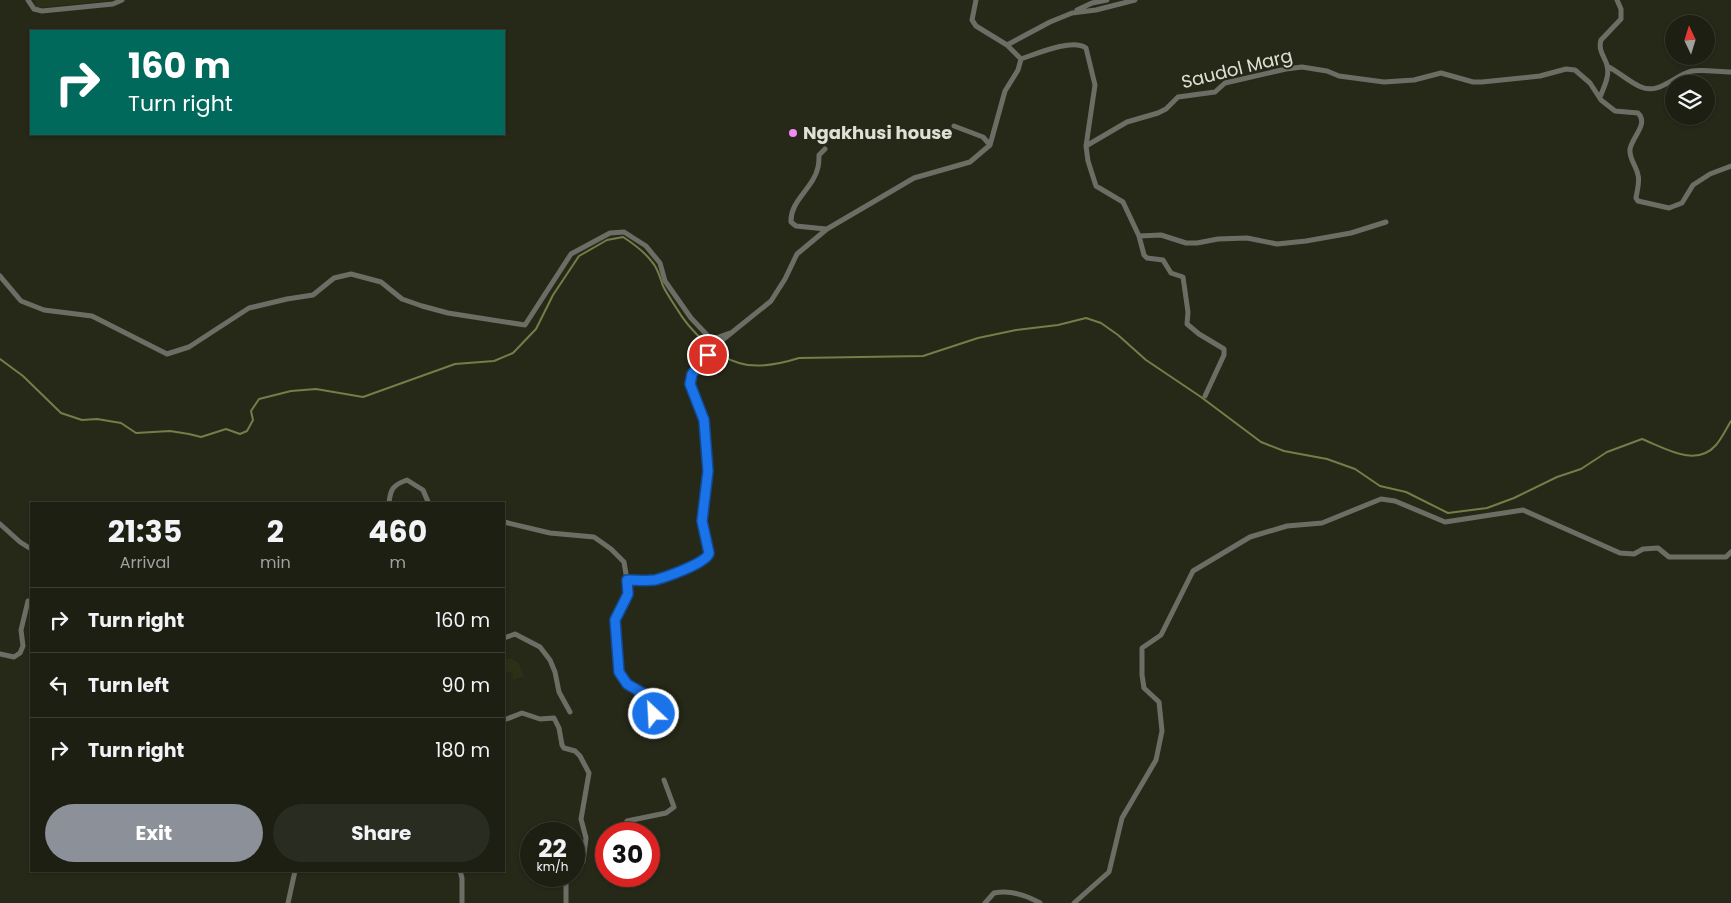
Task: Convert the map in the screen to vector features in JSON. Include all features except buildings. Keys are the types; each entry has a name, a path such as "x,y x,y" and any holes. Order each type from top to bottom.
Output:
{"street":[{"path":"28,0 34,9 42,11 113,4 122,0"},
{"path":"976,0 972,20 976,26 1007,45 1021,59"},
{"path":"1007,45 1050,22 1092,3 1107,0"},
{"path":"1072,13 1096,10 1135,0"},
{"path":"1600,97 1607,81 1608,66 1600,44 1601,40 1621,19 1621,9 1617,0"},
{"path":"1021,59 1049,49 1079,45 1086,48 1095,85 1086,146 1088,161 1096,186 1123,202 1147,258 1163,260 1171,273 1183,277 1188,312 1187,324 1199,334 1224,349 1224,355 1205,396"},
{"path":"627,580 654,580 701,563 708,557 709,553 702,521 708,471 704,420 690,384 692,374 711,351 730,333 771,301 785,279 797,254 826,229 914,178 970,162 990,145 1005,91 1018,70 1021,59"},
{"path":"1608,66 1641,87 1651,89 1664,85 1680,75 1694,71 1731,72"},
{"name":"Saudol Marg","path":"1086,146 1127,122 1166,109 1178,97 1215,92 1225,83 1286,69 1302,67 1327,71 1339,76 1384,82 1414,80 1441,73 1473,82 1482,82 1540,76 1566,69 1575,70 1584,76 1601,100 1615,111 1638,113 1643,119 1630,150 1630,157 1639,176 1636,198 1638,201 1669,208 1682,203 1693,185 1710,174 1731,166"},
{"path":"954,126 983,137 990,145"},
{"path":"825,149 819,155 818,167 814,178 802,193 791,214 791,222 796,226 826,229"},
{"path":"1139,236 1161,235 1186,243 1247,238 1277,244 1306,241 1351,232 1386,222"},
{"path":"0,276 22,301 44,310 92,316 167,354 189,347 249,308 313,295 334,278 351,274 381,282 402,299 422,306 448,313 525,325 571,254 610,233 624,232 646,246 660,263 665,281 691,318 709,336 716,338 730,333"},
{"path":"389,502 389,492 395,484 407,480 422,490 428,502"},
{"path":"1074,903 1109,872 1122,818 1156,760 1162,731 1159,702 1144,688 1142,648 1161,635 1193,571 1250,537 1287,526 1322,523 1381,499 1395,501 1445,522 1523,510 1620,553 1634,554 1643,549 1658,548 1669,557 1726,557 1731,552"},
{"path":"505,522 550,533 594,537 611,549 624,562 628,594 615,620 619,672 627,684 653,699 654,714 668,726"},
{"path":"0,524 30,548"},
{"path":"0,654 14,657 20,653 23,646 21,630 28,601"},
{"path":"505,638 515,634 540,646 550,660 555,672 559,692 570,712"},
{"path":"505,720 522,712 540,719 554,718 559,728 562,745 564,748 575,750 589,774 582,822"},
{"path":"627,822 666,813 674,807 664,780"},
{"path":"288,903 295,872"},
{"path":"460,872 462,903"},
{"path":"566,887 566,903"},
{"path":"985,903 994,893 1005,891 1030,897 1040,903"}],"shaded area":[{"path":"35,0 114,0 36,8"},
{"path":"505,659 512,659 518,662 524,676 513,680 512,672 505,672"}],"waterway":[{"path":"0,359 23,376 61,413 82,420 97,419 121,423 136,433 170,431 201,437 226,429 240,434 247,431 253,420 251,411 259,399 291,391 316,389 363,397 455,364 494,361 513,353 536,329 553,295 579,256 607,240 623,237 642,251 654,264 668,295 695,333 721,355 730,360 746,365 761,366 799,358 923,356 978,338 1016,330 1058,325 1086,318 1101,323 1118,335 1146,360 1201,397 1261,442 1284,451 1327,459 1355,469 1380,486 1406,492 1448,513 1487,508 1514,498 1557,477 1581,469 1607,452 1642,439 1680,454 1699,455 1708,452 1716,445 1731,421"}],"place":[{"name":"Ngakhusi house","path":"793,133"}],"route":[{"path":"654,714 653,699 627,684 619,672 615,620 628,594 627,580 654,580 701,563 708,557 708,546 702,528 708,471 704,420 690,384 692,374 708,355"}]}
